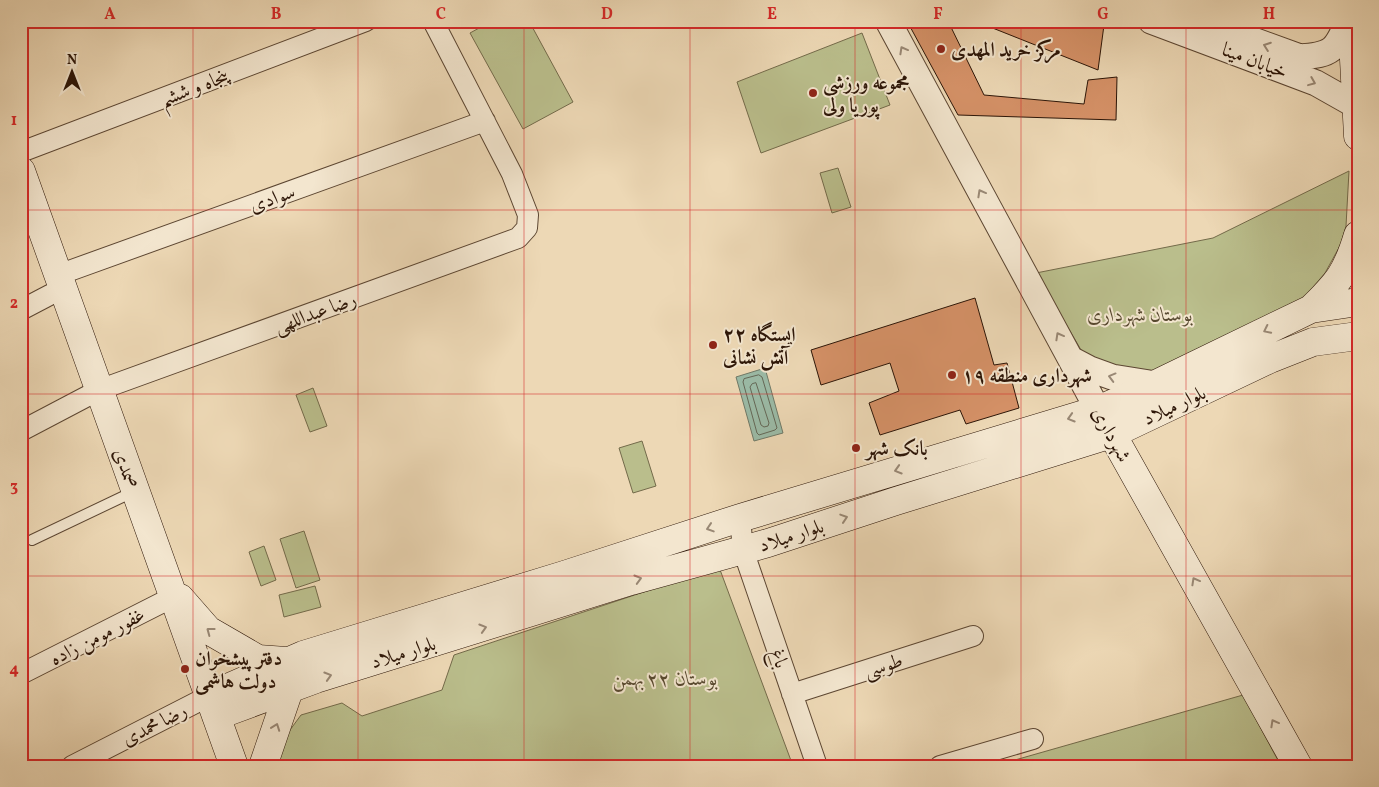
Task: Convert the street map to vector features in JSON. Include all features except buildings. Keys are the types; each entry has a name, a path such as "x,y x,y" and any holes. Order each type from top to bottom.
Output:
{"main road":[{"path":"1352,21 1358,136"},
{"name":"صمدی","path":"21,171 27,203 61,281 234,766"},
{"path":"1311,309 1336,285 1350,259 1358,235"},
{"path":"1311,309 1358,302"},
{"name":"بلوار میلاد","path":"212,706 290,690 567,587 740,518 1098,410 1311,309"},
{"name":"بلوار میلاد","path":"212,706 286,661 567,587 631,581 743,550 1112,434 1270,359 1313,342 1358,336"},
{"name":"شهرداری","path":"1098,410 1298,766"},
{"path":"172,592 208,630 258,659 286,661"},
{"path":"263,766 290,690"}],"street":[{"name":"پنجاه و ششم","path":"21,152 366,21"},
{"path":"433,21 485,121"},
{"name":"شهرداری","path":"888,21 1098,410"},
{"name":"خیابان مینا","path":"1152,21 1316,83 1356,105"},
{"name":"خیابان مینا","path":"1201,21 1300,57 1328,52 1340,41 1348,21"},
{"name":"رضا عبداللهی","path":"21,431 99,390 518,238 527,228 528,215 512,174 485,121"},
{"name":"سوادی","path":"21,310 61,281 485,121"},
{"path":"1071,358 1090,369 1112,377 1156,384"},
{"name":"باغ","path":"740,518 743,550 817,766"},
{"name":"غفور مومن زاده","path":"21,674 172,592"},
{"name":"طوسی","path":"792,694 973,636"},
{"name":"رضا محمدی","path":"72,766 212,706"},
{"path":"940,766 1032,739"}],"lane":[{"path":"32,540 136,491"}],"green space":[{"path":"492,21 529,21 573,102 523,129 470,33"},
{"name":"مجموعه ورزشی پوریا ولی","path":"862,33 890,105 761,153 737,82"},
{"path":"838,168 851,207 832,213 820,173"},
{"name":"بوستان شهرداری","path":"1349,171 1346,226 1341,244 1325,273 1302,300 1149,375 1115,371 1084,355 1036,273 1213,238"},
{"path":"313,388 327,426 310,432 296,395"},
{"path":"642,441 656,486 633,493 619,448"},
{"path":"304,531 320,580 296,588 280,539"},
{"path":"264,546 276,580 261,586 249,552"},
{"name":"بوستان ۲۲ بهمن","path":"719,567 793,766 270,766 279,745 301,715 342,703 362,716 442,690 454,655"},
{"path":"315,586 321,607 284,617 279,595"},
{"path":"1243,695 1281,766 994,766"}],"water":[{"path":"765,368 783,433 754,441 736,377"}],"place":[{"name":"مرکز خرید المهدی","path":"941,49"},
{"name":"مجموعه ورزشی پوریا ولی","path":"813,93"},
{"name":"ایستگاه ۲۲ آتش نشانی","path":"713,345"},
{"name":"شهرداری منطقه ۱۹","path":"952,375"},
{"name":"بانک شهر","path":"856,448"},
{"name":"دفتر پیشخوان دولت هاشمی","path":"185,669"}]}
